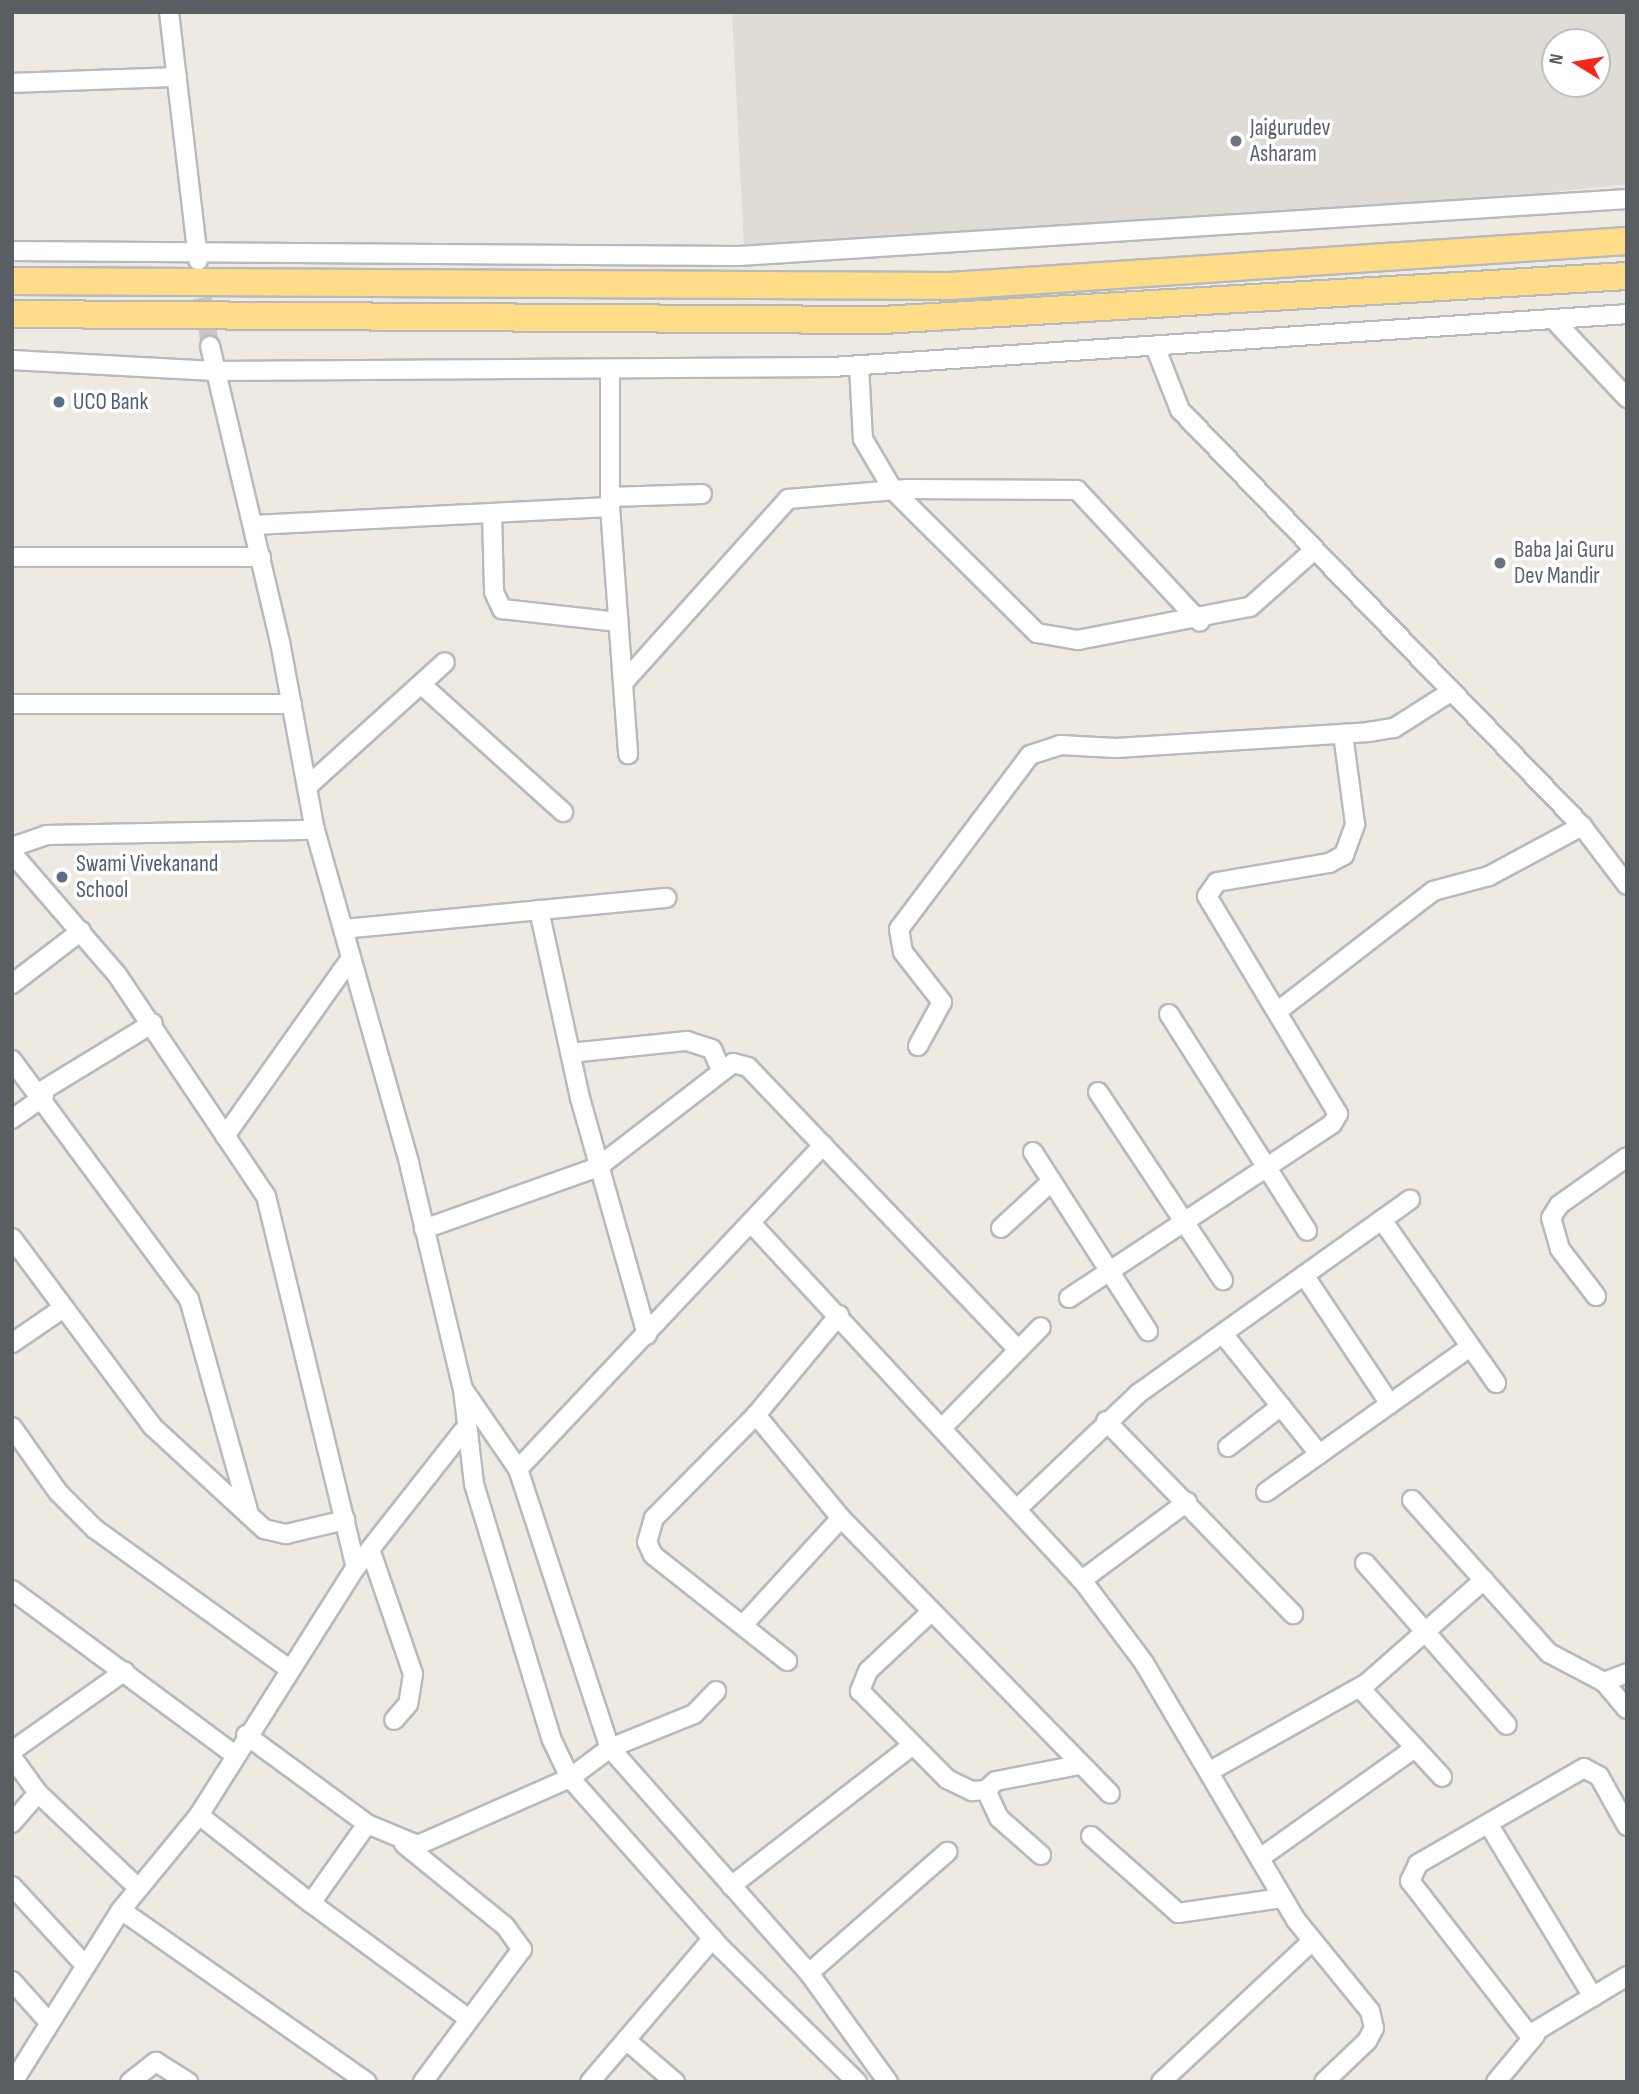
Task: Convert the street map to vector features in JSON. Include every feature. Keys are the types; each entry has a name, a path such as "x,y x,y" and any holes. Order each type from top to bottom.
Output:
{"highway":[{"path":"12,281 924,287 1627,241"},
{"path":"12,314 934,319 1627,276"}],"street":[{"path":"169,12 197,256"},
{"path":"12,83 177,77"},
{"path":"12,251 197,256 739,256 1627,199"},
{"path":"12,360 215,371 610,373 859,366 1156,349 1627,314"},
{"path":"1554,320 1627,398"},
{"path":"210,346 261,557 316,830 424,1229 463,1389 463,1431 540,1703 570,1777 713,1938 857,2082"},
{"path":"1156,349 1180,410 1449,693 1582,826 1627,885"},
{"path":"859,366 863,439 893,490 1037,633 1078,640 1200,622 1250,607 1313,551"},
{"path":"610,373 610,502 628,754"},
{"path":"623,683 788,499 893,490 1077,490 1200,622"},
{"path":"253,526 492,513 702,494"},
{"path":"492,513 494,592 502,609 618,622"},
{"path":"12,557 261,557"},
{"path":"309,786 445,662"},
{"path":"422,685 562,813"},
{"path":"918,1045 942,1002 897,942 899,929 1030,755 1060,745 1116,748 1343,734 1394,728 1449,693"},
{"path":"12,704 292,704"},
{"path":"1069,1298 1265,1168 1338,1114 1278,1011 1212,911 1208,887 1344,855 1355,824 1343,734"},
{"path":"1278,1011 1433,891 1489,876 1582,826"},
{"path":"12,847 46,835 316,830"},
{"path":"12,853 81,931 153,1023 277,1222 356,1566"},
{"path":"343,929 667,898"},
{"path":"539,911 598,1167 647,1335"},
{"path":"12,984 81,931"},
{"path":"225,1136 351,958"},
{"path":"1169,1014 1307,1231"},
{"path":"12,1119 42,1094 153,1023"},
{"path":"570,1053 687,1041 712,1049 720,1068"},
{"path":"12,1060 42,1094 189,1299 248,1510"},
{"path":"424,1229 598,1167 720,1068 733,1063 748,1067 1018,1350"},
{"path":"1098,1092 1182,1223 1223,1280"},
{"path":"518,1469 824,1145"},
{"path":"1032,1152 1148,1331"},
{"path":"1596,1296 1560,1249 1550,1218 1626,1158"},
{"path":"1001,1228 1051,1182"},
{"path":"1017,1509 1106,1421 1410,1200"},
{"path":"1382,1220 1496,1383"},
{"path":"751,1223 1082,1580 1212,1770 1282,1898 1311,1942 1359,1995 1374,2028 1324,2082"},
{"path":"12,1238 62,1309 153,1427 274,1533 345,1520"},
{"path":"1304,1275 1390,1404"},
{"path":"12,1343 62,1309"},
{"path":"787,1661 653,1555 648,1528 756,1415 839,1315"},
{"path":"942,1428 1041,1327"},
{"path":"1223,1334 1319,1454"},
{"path":"1266,1492 1470,1347"},
{"path":"463,1389 518,1469 610,1748 808,1973 888,2082"},
{"path":"1228,1447 1281,1406"},
{"path":"756,1415 841,1518 1110,1794"},
{"path":"1106,1421 1293,1614"},
{"path":"12,1427 58,1492 95,1529 289,1669"},
{"path":"13,2082 47,2020 121,1910 199,1815 246,1735 356,1566 371,1552 463,1431"},
{"path":"1412,1500 1561,1664 1604,1682 1627,1709"},
{"path":"1082,1580 1187,1502"},
{"path":"743,1625 841,1518"},
{"path":"371,1552 413,1674 408,1704 394,1720"},
{"path":"1365,1563 1507,1725"},
{"path":"1212,1770 1360,1688 1484,1580"},
{"path":"12,1590 235,1755"},
{"path":"931,1612 868,1671 860,1691 910,1747 959,1788 986,1790 996,1781 1079,1765"},
{"path":"12,1751 125,1671"},
{"path":"1604,1682 1627,1673"},
{"path":"1360,1688 1443,1777"},
{"path":"403,1844 436,1842 570,1777 610,1748 694,1714 716,1691"},
{"path":"246,1735 367,1824 403,1844 505,1926 522,1949 423,2082"},
{"path":"731,1885 910,1747"},
{"path":"1260,1858 1415,1748"},
{"path":"12,1757 38,1793 138,1888"},
{"path":"1536,2035 1522,2030 1410,1881 1418,1864 1584,1768 1599,1776 1627,1826"},
{"path":"986,1790 999,1818 1041,1855"},
{"path":"12,1823 38,1793"},
{"path":"199,1815 311,1903 469,2019"},
{"path":"311,1903 367,1824"},
{"path":"1489,1825 1592,1997"},
{"path":"1091,1836 1178,1913 1282,1898"},
{"path":"808,1973 947,1852"},
{"path":"12,1886 84,1964"},
{"path":"121,1910 367,2082"},
{"path":"590,2082 713,1938"},
{"path":"1161,2082 1311,1942"},
{"path":"1496,2082 1536,2035 1627,1976"},
{"path":"12,1981 47,2020"},
{"path":"626,2040 675,2082"},
{"path":"130,2082 156,2062 188,2082"}],"shaded area":[{"path":"732,12 1627,12 1627,184 1332,216 744,247"}],"tunnel":[{"path":"199,271 210,346"}],"place":[{"name":"Jaigurudev Asharam","path":"1236,141"},
{"name":"UCO Bank","path":"59,402"},
{"name":"Baba Jai Guru Dev Mandir","path":"1500,563"},
{"name":"Swami Vivekanand School","path":"62,877"}]}
